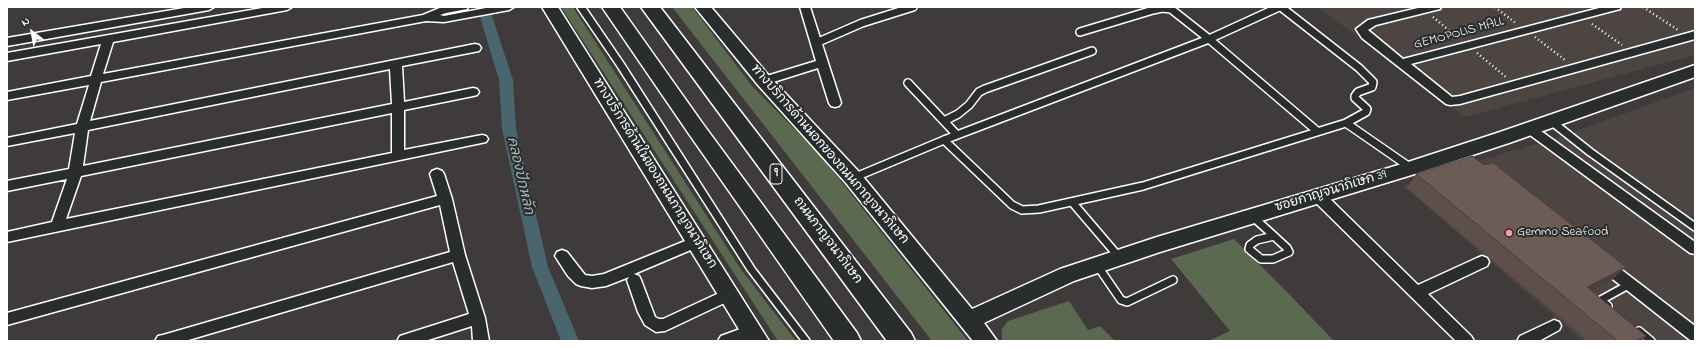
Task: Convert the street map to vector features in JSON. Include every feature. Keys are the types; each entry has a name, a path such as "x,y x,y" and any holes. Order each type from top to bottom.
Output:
{"highway":[{"path":"611,7 696,129 848,341"},
{"name":"ถนนกาญจนาภิเษก","path":"650,7 902,341"}],"main road":[{"name":"ทางบริการด้านในของถนนกาญจนาภิเษก","path":"550,7 730,294 754,336"},
{"name":"ทางบริการด้านนอกของถนนกาญจนาภิเษก","path":"703,7 764,81 853,178 986,341"},
{"name":"ซอยกาญจนาภิเษก 39","path":"969,320 1067,275 1252,216 1411,168 1467,157 1551,121 1695,71"}],"street":[{"path":"7,42 209,7"},
{"path":"7,57 287,7"},
{"path":"7,96 426,18 444,20 466,11 507,7"},
{"path":"804,7 835,103"},
{"path":"1436,7 1372,22 1362,29 1366,35 1450,101 1460,100 1692,36"},
{"name":"GEMOPOLIS MALL","path":"1401,63 1616,7"},
{"path":"57,226 75,172 82,127 108,40"},
{"path":"7,142 475,48"},
{"path":"764,81 823,63"},
{"path":"396,64 398,157"},
{"path":"7,186 473,92"},
{"path":"1530,129 1695,249"},
{"path":"7,237 482,140"},
{"path":"437,174 458,254 478,318 481,341"},
{"path":"1318,196 1466,341"},
{"path":"7,319 445,200"},
{"path":"562,256 573,272 581,280 592,282 606,280 696,242"},
{"path":"163,341 458,254"},
{"path":"1592,255 1695,335"},
{"path":"1416,293 1482,262"},
{"path":"634,280 645,312 650,321 656,326 665,325 730,294"},
{"path":"405,341 478,318"},
{"path":"1525,341 1554,326"},
{"path":"726,341 754,336"}],"lane":[{"path":"581,7 620,64 751,269 806,341"},
{"path":"816,43 862,23 913,7"},
{"path":"853,178 944,140 1209,40 1280,7 1359,68 1373,82 1372,87 1358,92 1355,96 1355,98 1367,109 1366,112 1346,123 1316,131 1143,186 1039,209 1022,210 1012,205 944,140"},
{"path":"1080,32 1162,8 1171,9 1178,13 1316,131"},
{"path":"944,121 958,114 969,105 979,92 985,89 1092,52"},
{"path":"908,83 957,135"},
{"path":"1551,121 1590,152 1695,227"},
{"path":"1346,123 1411,168"},
{"path":"1072,202 1120,258"},
{"path":"1252,216 1274,236 1287,248 1289,252 1273,259 1261,259 1249,249 1250,245 1257,240 1274,236"},
{"path":"1097,265 1120,300 1127,302 1172,280"},
{"path":"1612,309 1601,300 1630,284"},
{"path":"1634,328 1651,341"}],"path":[{"path":"1643,7 1692,36"},
{"path":"1581,16 1632,52"}],"shaded area":[{"path":"1318,7 1695,7 1695,55 1465,117"},
{"path":"1695,88 1695,341 1583,341 1403,186 1481,160 1559,137"}],"green space":[{"path":"561,7 573,7 740,268 796,341 778,341"},
{"path":"672,7 692,7 752,86 820,155 968,341 932,341"},
{"path":"1234,239 1334,341 1208,341 1230,331 1171,259"},
{"path":"1069,301 1088,330 1100,326 1115,341 1002,340 1002,329 1008,321"}],"building":[{"name":"Gemmo Seafood","path":"1472,156 1484,165 1493,163 1626,267 1587,287 1646,336 1635,341 1618,341 1416,174"}],"waterway":[{"name":"คลองปักหลัก","path":"483,7 506,80 509,129 540,267 570,341"}],"place":[{"name":"Gemmo Seafood","path":"1509,233"}]}
